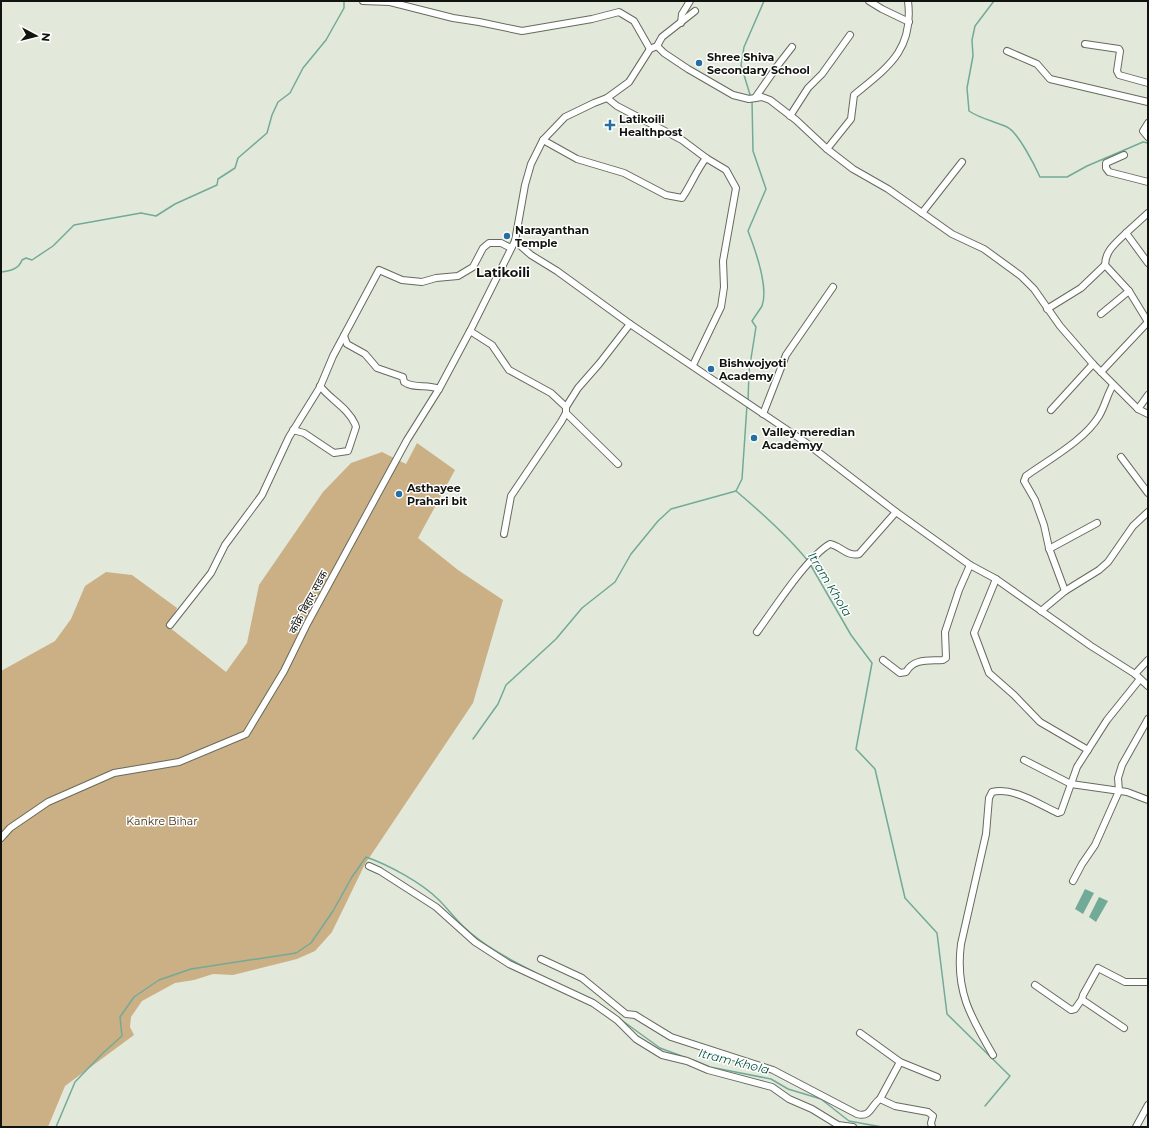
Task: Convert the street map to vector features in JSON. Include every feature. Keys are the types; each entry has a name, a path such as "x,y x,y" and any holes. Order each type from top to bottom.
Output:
{"street":[{"path":"363,1 390,2 453,18 522,31 592,19 619,12 634,21 650,49 657,46 662,37 695,11"},
{"path":"681,23 682,14 690,1"},
{"path":"869,1 909,22"},
{"path":"827,149 851,120 854,95 888,67 898,55 909,22 908,1"},
{"path":"790,116 808,88 822,74 850,35"},
{"path":"1085,44 1119,49 1118,75 1148,83"},
{"path":"657,46 664,53 688,69 733,95 752,99 765,98 790,116 827,149 853,169 888,189 952,234 984,249 1021,276 1034,289 1047,309 1093,364 1138,410 1148,414"},
{"path":"752,99 792,47"},
{"name":"काँक्रे बिहार सडक","path":"1,838 10,828 48,802 114,773 179,762 246,734 284,671 307,624 407,440 439,389 515,241 525,186 531,164 543,140 565,117 607,98 629,82 650,49"},
{"path":"1007,51 1037,64 1050,79 1148,102"},
{"path":"607,98 617,106 682,140 706,158 726,170 736,188 723,261 724,287 721,307 692,365"},
{"path":"1148,123 1143,131 1148,137"},
{"path":"543,140 577,160 624,173 643,185 666,195 682,198 691,184 697,170 706,158"},
{"path":"1124,155 1106,163 1106,168 1109,172 1148,182"},
{"path":"922,213 962,162"},
{"path":"1101,372 1148,322 1129,291 1105,265 1105,256 1126,233 1148,213"},
{"path":"1126,233 1148,263"},
{"path":"515,241 531,255 557,271 630,324 692,365 752,408 805,442 896,512 970,564 996,579 1135,674 1148,686"},
{"path":"170,625 211,573 225,545 262,495 293,430 320,386 333,356 379,270 405,281 422,282 436,278 458,276 473,267 483,248 489,243 501,243 511,248"},
{"path":"1047,309 1081,288 1105,265"},
{"path":"763,414 786,355 833,287"},
{"path":"1101,314 1129,291"},
{"path":"504,534 511,496 566,410 578,388 630,324"},
{"path":"470,331 492,345 509,370 551,393 618,464"},
{"path":"344,336 347,344 365,354 377,368 403,377 404,382 408,384 430,386 439,389"},
{"path":"1051,410 1093,364"},
{"path":"1065,591 1050,549 1036,500 1024,481 1026,476 1085,432 1099,415 1106,396 1113,385"},
{"path":"293,430 304,433 334,454 348,451 356,424 344,408 329,396 320,386"},
{"path":"1138,410 1148,394"},
{"path":"1121,457 1148,493"},
{"path":"757,632 807,566 830,544 850,555 859,554 896,512"},
{"path":"1041,611 1065,591 1100,570 1108,562 1133,526 1148,512"},
{"path":"1050,549 1097,524"},
{"path":"883,660 900,673 906,672 910,666 918,661 943,660 946,658 945,632 959,590 970,564"},
{"path":"996,579 974,633 989,673 1040,722 1088,750"},
{"path":"1135,674 1148,660"},
{"path":"993,1055 971,1018 960,983 958,962 986,834 989,798 992,792 998,790 1014,793 1058,813 1063,810 1077,767 1107,720 1140,679"},
{"path":"1073,881 1095,845 1119,791 1118,778 1122,765 1148,719"},
{"path":"1024,760 1071,784 1127,792 1148,800"},
{"path":"369,866 380,871 436,907 475,942 509,964 593,1003 617,1020 636,1039 662,1055 687,1061 708,1070 772,1087 838,1125 853,1127"},
{"path":"541,959 582,978 626,1014 635,1015 663,1034 773,1070 863,1116 867,1114 880,1099 900,1062"},
{"path":"1035,985 1071,1010 1075,1009 1082,999 1098,968 1126,982 1148,982"},
{"path":"1082,999 1124,1028"},
{"path":"860,1033 900,1062 937,1077"},
{"path":"880,1099 900,1108 928,1112 932,1116 932,1127"},
{"path":"1136,1127 1148,1105"}],"green space":[{"name":"Kankre Bihar","path":"417,443 455,470 418,538 458,570 503,600 473,703 365,864 332,932 315,951 297,959 233,975 213,974 194,980 175,983 142,1001 131,1017 130,1027 134,1035 65,1086 48,1127 1,1127 1,671 55,641 71,619 85,586 106,572 132,575 177,608 169,627 226,672 247,643 259,585 323,492 351,463 382,452 406,464"}],"water":[{"path":"1085,889 1094,893 1083,914 1075,909"},
{"path":"1099,897 1108,901 1096,922 1089,917"}],"waterway":[{"path":"1,272 14,269 19,266 22,260 26,258 32,260 53,246 74,225 141,213 156,216 175,204 217,185 218,179 235,168 238,158 267,133 272,115 278,102 290,93 303,68 326,40 344,8 344,1"},
{"name":"Itram Khola","path":"751,98 741,65 744,47 764,1"},
{"path":"994,1 975,26 972,40 973,56 967,88 969,111 1011,130 1026,150 1040,177 1067,177 1087,166 1143,142 1148,143"},
{"name":"Itram Khola","path":"748,402 749,371 756,327 752,321 762,306 764,298 760,268 748,231 766,189 753,151 752,101"},
{"name":"Itram Khola","path":"747,405 742,479 736,491 774,524 808,561"},
{"path":"473,739 498,704 506,685 556,639 582,608 615,582 631,554 658,521 671,509 736,491"},
{"name":"Itram Khola","path":"810,564 851,635 872,663 856,749 875,769 905,898 937,933 947,1014 1010,1076 985,1106"},
{"path":"56,1127 75,1082 122,1036 120,1017 134,997 159,980 191,969 296,953 311,943 333,911 352,877 366,857 395,870 424,887 439,900 461,924 481,941 498,953 536,973"},
{"name":"Itram Khola","path":"599,1004 614,1014"},
{"name":"Itram Khola","path":"620,1019 660,1048 687,1058"},
{"name":"Itram Khola","path":"693,1060 710,1067 771,1079 788,1089 821,1099 849,1121 882,1127"}],"place":[{"name":"Shree Shiva Secondary School","path":"699,63"},
{"name":"Latikoili Healthpost","path":"610,125"},
{"name":"Narayanthan Temple","path":"507,236"},
{"name":"Bishwojyoti Academy","path":"711,369"},
{"name":"Valley meredian Academyy","path":"754,438"},
{"name":"Asthayee Prahari bit","path":"399,494"}],"district":[{"name":"Latikoili","path":"503,272"}]}
